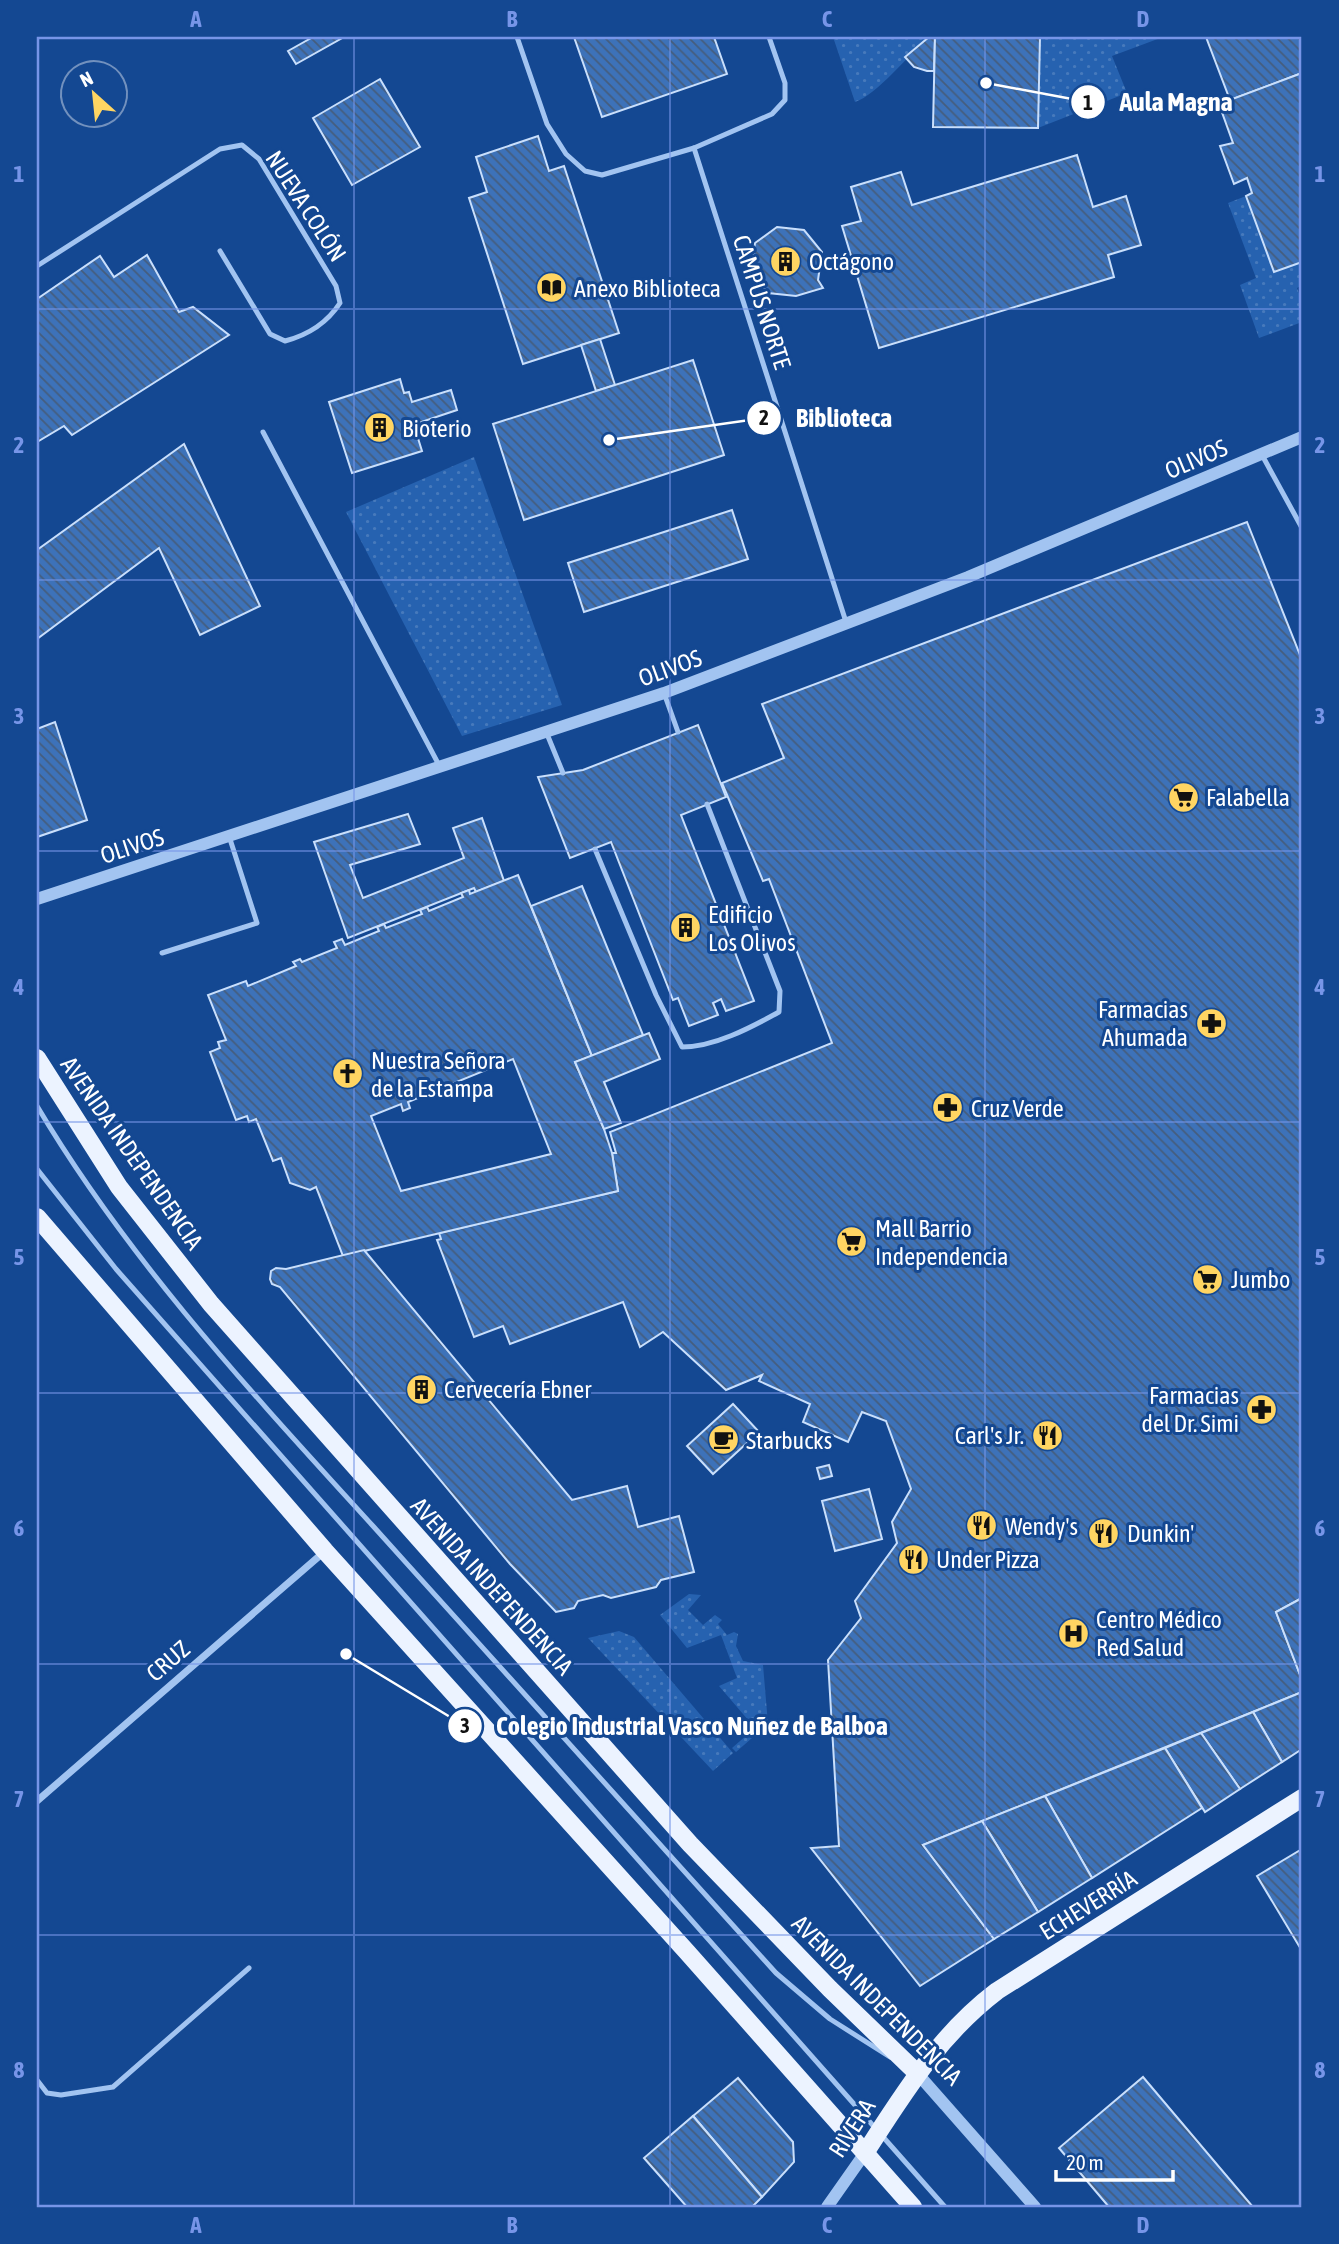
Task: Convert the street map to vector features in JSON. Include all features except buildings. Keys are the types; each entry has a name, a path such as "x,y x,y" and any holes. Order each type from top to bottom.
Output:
{"main road":[{"name":"AVENIDA INDEPENDENCIA","path":"37,1058 120,1187 211,1304 690,1844 811,1970 917,2073"},
{"path":"37,1217 325,1551 688,1952 912,2207"},
{"name":"ECHEVERRÍA","path":"917,2073 946,2036 997,1992 1302,1798"},
{"name":"RIVERA","path":"865,2153 917,2073"}],"street":[{"name":"OLIVOS","path":"37,899 664,693 847,626 1302,437"},
{"name":"CRUZ","path":"37,1801 325,1551"},
{"name":"AVENIDA INDEPENDENCIA","path":"917,2073 1035,2207"},
{"name":"RIVERA","path":"827,2207 865,2153"}],"lane":[{"path":"517,37 547,124 566,154 585,171 602,175 694,148 772,114 785,100 785,83 769,37"},
{"name":"NUEVA COLÓN","path":"37,266 220,149 242,145 259,159 336,286 340,303 330,318 300,337 285,341 270,334 220,251"},
{"name":"CAMPUS NORTE","path":"694,148 847,626"},
{"path":"263,432 440,767"},
{"path":"1262,455 1302,528"},
{"path":"664,693 678,732"},
{"path":"547,733 563,773"},
{"path":"595,849 656,995 682,1047 696,1047 728,1036 779,1012 780,991 707,804"},
{"path":"162,953 257,923 229,836"},
{"path":"37,1107 108,1218 156,1280 284,1428 776,1973 830,2019 917,2073"},
{"path":"37,1170 116,1269 880,2130 945,2207"},
{"path":"37,2080 47,2093 61,2095 113,2087 249,1968"}],"shaded area":[{"path":"833,37 929,37 883,83 855,102"},
{"path":"1040,37 1163,37 1112,56 1127,93 1038,128"},
{"path":"1246,196 1274,272 1302,262 1302,285 1297,288 1302,302 1302,322 1259,338 1240,285 1256,278 1228,203"},
{"path":"474,457 562,705 462,736 346,512"},
{"path":"689,1594 701,1595 688,1610 703,1625 715,1615 722,1620 718,1624 727,1635 734,1632 738,1634 736,1646 743,1661 763,1665 768,1724 736,1752 732,1748 755,1728 719,1686 737,1678 721,1635 687,1648 660,1615"},
{"path":"619,1631 634,1637 733,1753 713,1771 588,1638"}],"place":[{"name":"Aula Magna","path":"986,83"},
{"name":"Octágono","path":"786,261"},
{"name":"Anexo Biblioteca","path":"551,288"},
{"name":"Bioterio","path":"379,428"},
{"name":"Biblioteca","path":"609,440"},
{"name":"Falabella","path":"1183,797"},
{"name":"Edificio Los Olivos","path":"685,928"},
{"name":"Farmacias Ahumada","path":"1211,1023"},
{"name":"Nuestra Señora de la Estampa","path":"348,1074"},
{"name":"Cruz Verde","path":"948,1108"},
{"name":"Mall Barrio Independencia","path":"852,1242"},
{"name":"Jumbo","path":"1208,1279"},
{"name":"Cervecería Ebner","path":"421,1389"},
{"name":"Farmacias del Dr. Simi","path":"1262,1409"},
{"name":"Carl's Jr.","path":"1047,1435"},
{"name":"Starbucks","path":"723,1440"},
{"name":"Wendy's","path":"982,1526"},
{"name":"Dunkin'","path":"1104,1533"},
{"name":"Under Pizza","path":"913,1559"},
{"name":"Centro Médico Red Salud","path":"1073,1633"},
{"name":"Colegio Industrial Vasco Nuñez de Balboa","path":"346,1654"}]}
